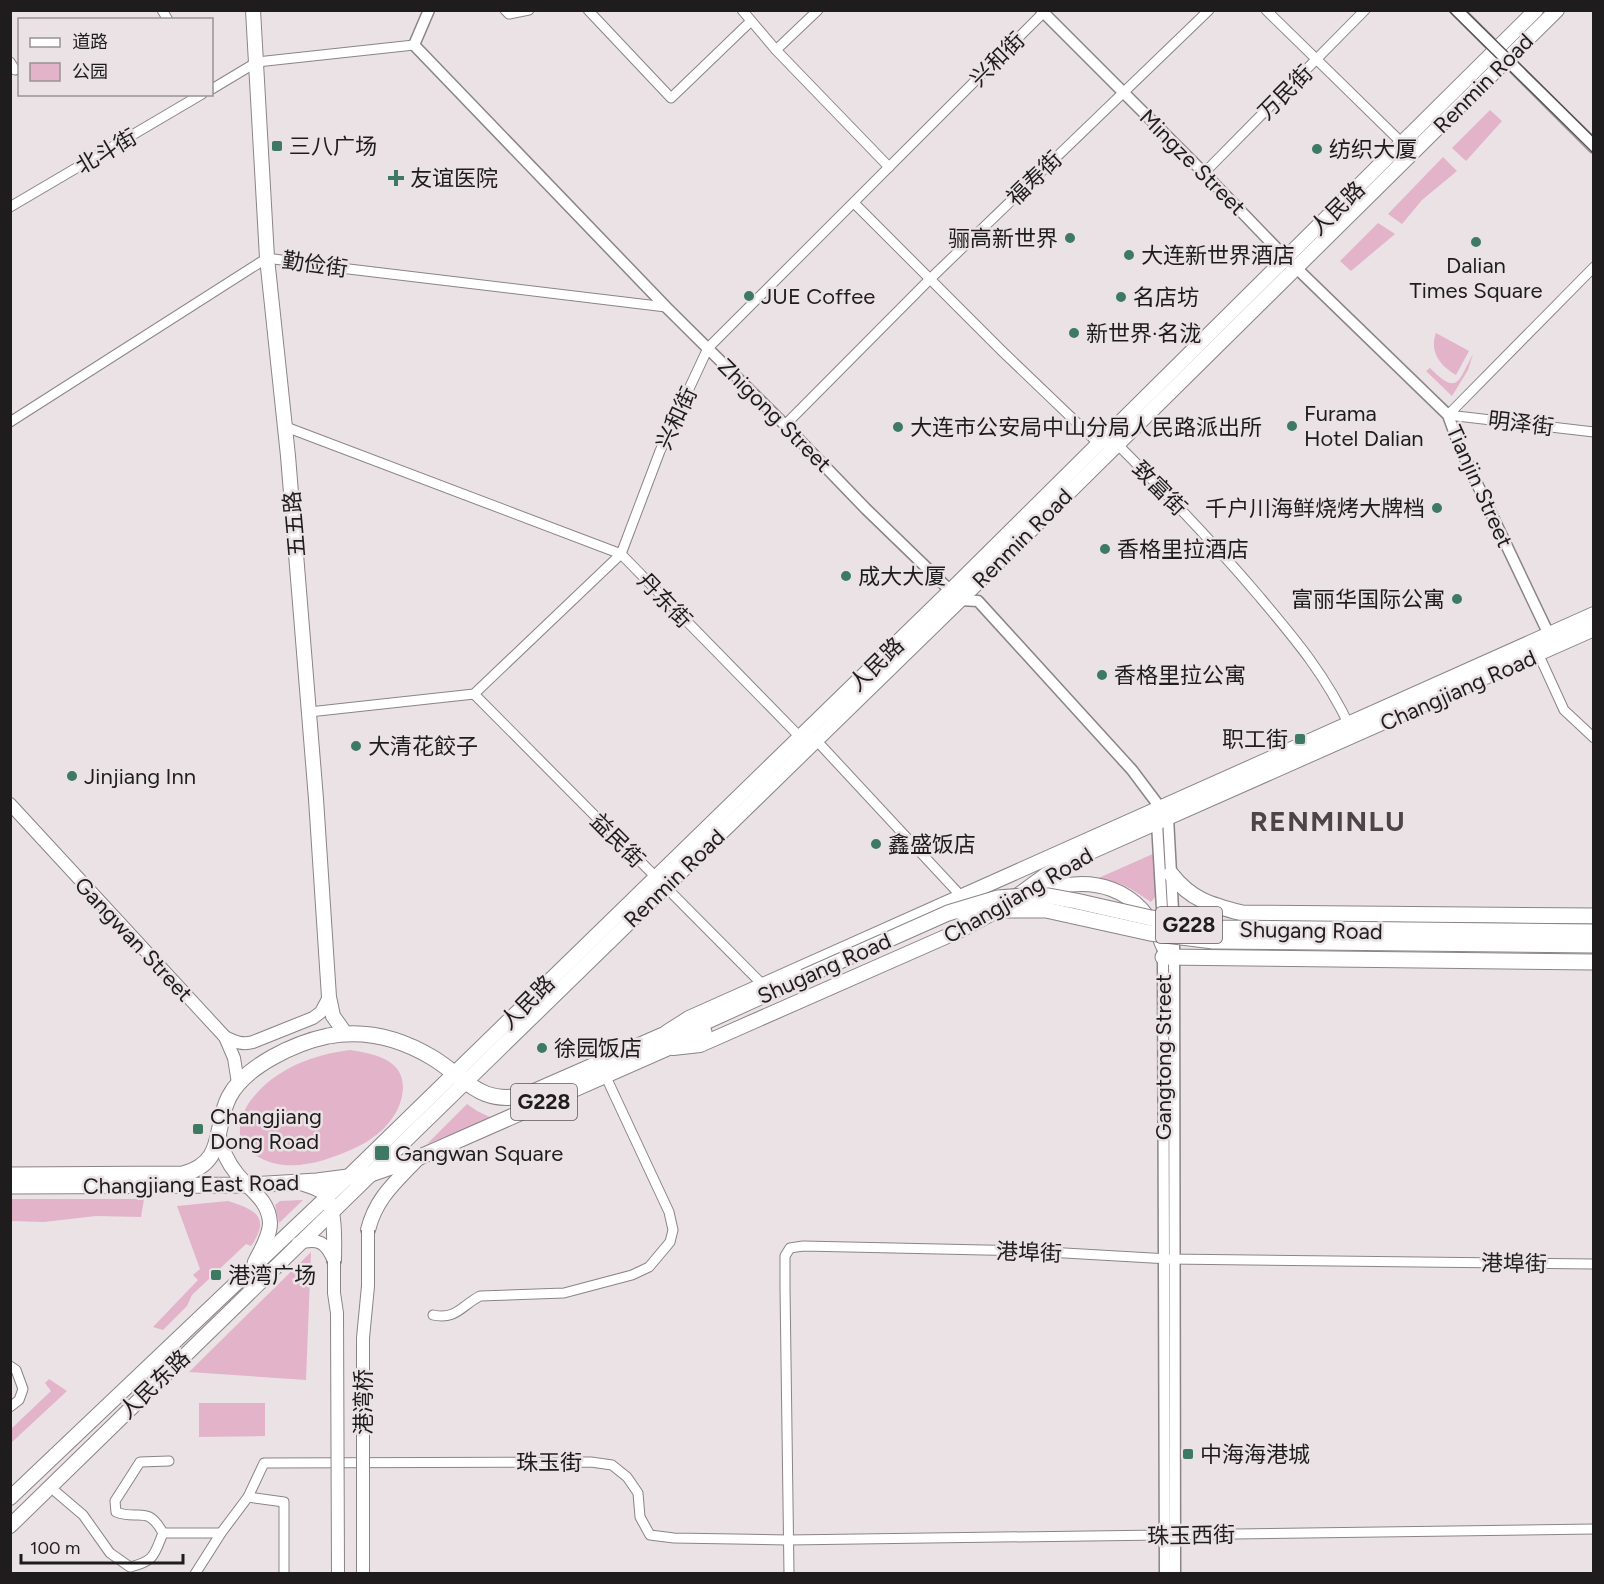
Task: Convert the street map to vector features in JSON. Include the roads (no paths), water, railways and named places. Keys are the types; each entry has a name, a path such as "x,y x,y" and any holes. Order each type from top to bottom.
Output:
{"highway":[{"path":"1171,874 1182,889 1196,899 1242,913 1593,916"},
{"name":"Shugang Road","path":"806,981 948,913 998,898 1023,896 1049,896 1151,918 1214,928 1593,932"},
{"name":"Shugang Road","path":"665,1041 952,921 997,910 1046,910 1150,933 1213,941 1593,945"},
{"path":"1166,953 1348,959 1593,962"},
{"name":"Changjiang East Road","path":"10,1175 183,1174 194,1171 203,1165 216,1147 228,1098 238,1083 276,1056 325,1037 345,1033 368,1033 393,1039 434,1058 460,1078"},
{"name":"Changjiang Road","path":"371,1174 420,1157 605,1075 665,1041"},
{"name":"Changjiang Road","path":"460,1078 482,1093 495,1098 510,1099 665,1041"},
{"name":"Changjiang East Road","path":"10,1186 248,1185 347,1178 371,1174"}],"main road":[{"name":"五五路","path":"254,10 267,258 286,427 329,997 333,1016 345,1033"},
{"path":"1457,10 1593,147"},
{"name":"Renmin Road","path":"1496,50 1536,10"},
{"name":"Renmin Road","path":"660,882 816,740 955,595 1117,444 1291,263 1507,61 1557,10"},
{"name":"人民路","path":"298,1243 371,1174 460,1078 660,882 800,737 955,595 1098,443 1291,263 1403,144 1496,50"},
{"name":"Changjiang Road","path":"665,1041 700,1045 961,930 1006,904 1047,873 1068,862 1351,729 1551,640 1593,614"},
{"name":"Changjiang Road","path":"1551,640 1593,629"},
{"name":"Gangwan Street","path":"10,804 225,1037 234,1058 238,1083"},
{"path":"665,1041 688,1018 961,896 1162,816"},
{"path":"1006,904 1046,889 1070,884 1094,884 1113,890 1131,900 1147,915 1166,953"},
{"path":"225,1037 245,1044 253,1042 313,1018 321,1012 329,997"},
{"path":"434,1058 444,1061 479,1059"},
{"name":"人民路","path":"249,1271 347,1178 460,1078"},
{"path":"14,1491 249,1271 266,1239 270,1224 268,1212 261,1198 238,1176 229,1163 222,1151 219,1136"},
{"path":"368,1230 372,1215 381,1198 420,1157"},
{"path":"298,1182 321,1191 327,1197 331,1212 334,1261"},
{"name":"港湾桥","path":"363,1574 363,1338 368,1286 368,1230"},
{"path":"298,1243 310,1240 319,1241 330,1250 334,1261"},
{"name":"人民东路","path":"10,1526 298,1243"},
{"name":"港湾桥","path":"334,1261 334,1293 337,1313 338,1574"}],"street":[{"path":"213,88 257,62 414,45 429,10"},
{"path":"505,10 509,14 529,10"},
{"path":"588,10 671,98 751,21"},
{"path":"742,10 776,50 889,167"},
{"path":"776,50 818,10"},
{"name":"福寿街","path":"785,425 930,279 1209,10"},
{"path":"1266,10 1403,144"},
{"name":"万民街","path":"1204,173 1365,10"},
{"name":"Mingze Street","path":"1042,12 1291,263 1448,415"},
{"name":"兴和街","path":"474,694 621,554 660,451 708,348 1042,12"},
{"name":"Zhigong Street","path":"414,45 666,307 866,509 955,595 978,601 1132,770 1162,816"},
{"name":"北斗街","path":"10,207 199,96"},
{"path":"854,203 1098,443"},
{"name":"勤俭街","path":"12,419 267,258 666,307"},
{"name":"Tianjin Street","path":"1551,640 1460,448 1448,415 1593,267"},
{"name":"明泽街","path":"1448,415 1593,432"},
{"name":"丹东街","path":"286,427 621,554 800,737"},
{"name":"致富街","path":"1098,443 1117,444 1212,541 1305,651 1338,702 1351,729"},
{"path":"1535,647 1564,710 1593,738"},
{"path":"309,712 474,694"},
{"name":"益民街","path":"474,694 763,985"},
{"path":"800,737 816,740 961,896"},
{"name":"Gangtong Street","path":"1162,816 1171,874 1166,953"},
{"name":"Gangtong Street","path":"1162,816 1166,953 1170,1536 1175,1574"},
{"path":"433,1315 444,1317 456,1314 480,1296 564,1293 632,1275 649,1267 670,1242 673,1230 669,1212 605,1075"},
{"name":"港埠街","path":"789,1574 785,1256 790,1248 803,1246 1030,1251 1169,1259 1593,1264"},
{"path":"10,1366 16,1370 23,1389 18,1400 10,1407"},
{"path":"163,1533 157,1521 144,1514 116,1512 116,1502 140,1462 169,1461"},
{"name":"珠玉街","path":"248,1497 264,1463 591,1462 612,1465 627,1477 638,1493 640,1518 650,1535 674,1538 788,1540"},
{"path":"56,1492 83,1515 110,1553 130,1567 145,1563 153,1556 163,1533"},
{"path":"195,1574 220,1533 248,1497 284,1502 284,1574"},
{"name":"珠玉西街","path":"788,1540 1593,1529"},
{"path":"163,1533 220,1533"},
{"name":"Gangtong Street","path":"1165,1574 1170,1536"}],"tram line":[{"path":"1448,10 1594,154"},
{"path":"1465,10 1594,137"}],"place":[{"name":"三八广场","path":"277,146"},
{"name":"纺织大厦","path":"1317,149"},
{"name":"友谊医院","path":"396,178"},
{"name":"骊高新世界","path":"1070,238"},
{"name":"Dalian Times Square","path":"1476,242"},
{"name":"大连新世界酒店","path":"1129,255"},
{"name":"JUE Coffee","path":"749,296"},
{"name":"名店坊","path":"1121,297"},
{"name":"新世界·名泷","path":"1074,333"},
{"name":"Furama Hotel Dalian","path":"1292,426"},
{"name":"大连市公安局中山分局人民路派出所","path":"898,427"},
{"name":"千户川海鲜烧烤大牌档","path":"1437,508"},
{"name":"香格里拉酒店","path":"1105,549"},
{"name":"成大大厦","path":"846,576"},
{"name":"富丽华国际公寓","path":"1457,599"},
{"name":"香格里拉公寓","path":"1102,675"},
{"name":"职工街","path":"1300,739"},
{"name":"大清花餃子","path":"356,746"},
{"name":"Jinjiang Inn","path":"72,776"},
{"name":"鑫盛饭店","path":"876,844"},
{"name":"徐园饭店","path":"542,1048"},
{"name":"Changjiang Dong Road","path":"198,1129"},
{"name":"Gangwan Square","path":"382,1153"},
{"name":"港湾广场","path":"216,1275"},
{"name":"中海海港城","path":"1188,1454"}],"district":[{"name":"RENMINLU","path":"1328,821"}]}
